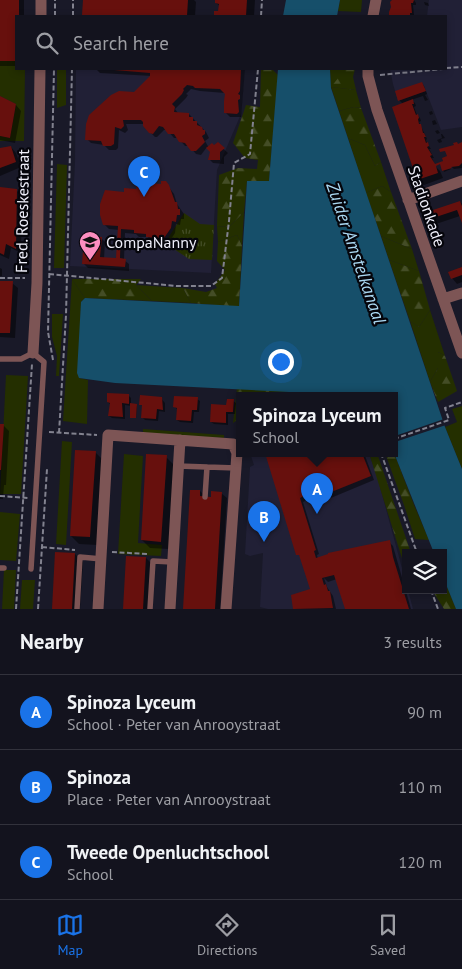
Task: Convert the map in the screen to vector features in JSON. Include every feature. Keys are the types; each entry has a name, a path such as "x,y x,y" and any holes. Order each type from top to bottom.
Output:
{"street":[{"path":"41,0 41,15"},
{"path":"373,15 376,0"},
{"name":"Fred. Roeskestraat","path":"33,353 37,278 40,70"},
{"name":"Stadionkade","path":"368,70 377,110 462,353"},
{"path":"408,200 462,181"},
{"path":"443,299 462,293"},
{"path":"98,609 108,435 233,444 236,452 236,468 226,609"},
{"path":"170,609 180,440"}],"lane":[{"path":"0,359 21,359 33,353 44,362 31,569"},
{"path":"178,466 236,468"},
{"path":"205,496 207,467"},
{"path":"77,609 80,557 102,558"},
{"path":"150,609 153,561 172,562"}],"path":[{"path":"55,0 55,15"},
{"path":"73,0 73,15"},
{"path":"261,15 262,0"},
{"path":"447,69 462,67"},
{"path":"53,363 48,332 54,70"},
{"path":"59,433 67,276 72,70"},
{"path":"50,274 177,286 211,286 222,278 230,221 234,163 250,154 258,70"},
{"path":"391,74 433,70"},
{"path":"0,278 37,278"},
{"path":"16,609 33,353"},
{"path":"398,438 448,420 445,408 462,402"},
{"path":"49,427 49,432 108,435"},
{"path":"382,457 416,549"},
{"path":"38,609 48,461"},
{"path":"0,496 35,498"},
{"path":"432,594 438,609"}],"shaded area":[{"path":"429,0 462,0 462,127 441,130 426,91 398,101 390,70 447,70 447,15 427,15"},
{"path":"76,70 245,70 241,114 217,170 211,273 70,266 75,162"},
{"path":"251,457 370,457 402,568 402,594 409,594 413,609 268,609 260,607 263,553 250,556 245,554 250,467 254,465"}],"green space":[{"path":"340,0 362,0 361,12 338,11"},
{"path":"0,61 15,61 15,70 25,70 24,141 0,141 0,136 10,138 16,104 0,96"},
{"path":"57,70 66,70 66,105 57,108"},
{"path":"261,70 273,70 278,75 269,181 247,181 244,212 229,227 217,226 219,175 238,168 257,169 258,160 245,158 233,143 246,105 260,107"},
{"path":"330,70 343,70 344,72 332,87 356,90 361,108 354,107 339,111 331,87"},
{"path":"343,70 355,70 353,77 356,90 331,87"},
{"path":"354,107 361,108 381,162 375,166 365,145 348,138 339,111"},
{"path":"348,138 365,145 375,166 381,162 391,192 382,186 366,193"},
{"path":"57,164 67,165 64,268 54,268"},
{"path":"382,186 391,192 412,249 381,236 366,193"},
{"path":"244,212 242,246 237,235 218,242 217,226 229,227"},
{"path":"184,213 200,224 214,225 212,260 189,259 165,243"},
{"path":"237,235 242,246 239,307 191,303 183,288 206,292 217,288 215,284 225,270 217,261 218,242"},
{"path":"381,236 412,249 419,271 389,260"},
{"path":"389,260 419,271 430,310 419,327 410,321"},
{"path":"72,279 85,298 81,302 79,378 88,380 87,424 63,421"},
{"path":"72,279 141,279 136,285 152,301 85,298"},
{"path":"136,285 183,288 191,303 152,301"},
{"path":"430,310 445,356 438,352 438,368 430,382 410,321 419,327"},
{"path":"52,314 63,314 59,376 56,376 57,356 52,337"},
{"path":"438,352 445,356 457,391 438,402 430,382 438,368"},
{"path":"6,375 28,376 21,494 0,494"},
{"path":"237,388 292,391 291,392 237,392"},
{"path":"236,397 236,421 233,423"},
{"path":"462,406 462,469 445,427 457,422 452,409"},
{"path":"143,429 224,435 224,438 143,433"},
{"path":"62,441 72,442 66,545 56,544"},
{"path":"124,454 143,456 138,543 162,545 161,556 118,554"},
{"path":"370,457 378,457 410,549 402,549 402,558"},
{"path":"386,457 396,457 414,505 404,505"},
{"path":"404,505 414,505 429,540 415,539"},
{"path":"0,512 20,514 16,561 0,560"},
{"path":"4,570 16,570 14,609 2,609"},
{"path":"22,580 35,580 33,609 20,609"},
{"path":"447,587 456,609 444,609 435,594 447,594"}],"water":[{"path":"286,0 340,0 337,15 283,15"},
{"name":"Zuider Amstelkanaal","path":"278,70 330,70 331,88 445,427 462,469 462,609 456,609 447,587 447,549 432,549 396,457 398,457 398,392 290,392 115,383 79,378 77,373 81,302 85,298 239,306 247,181 269,181"}],"pier":[{"path":"444,419 446,425 398,441 398,435"}],"building":[{"path":"0,0 19,0 19,15 15,15 15,61 0,61"},
{"path":"83,0 188,0 187,15 82,15"},
{"path":"215,0 247,0 246,15 214,15 214,11 218,11 219,4 215,3"},
{"path":"392,0 414,0 411,3 412,13 410,15 389,15 390,2"},
{"path":"114,70 241,70 240,91 238,94 240,95 238,100 239,112 237,114 224,113 225,94 220,89 195,88 187,85 183,89 182,94 172,104 175,107 174,112 189,113 189,117 193,117 193,121 197,121 197,125 205,130 205,134 202,136 205,142 196,151 191,151 185,143 179,142 174,134 168,134 163,127 159,126 153,134 149,133 141,120 123,120 124,126 121,129 115,127 114,144 111,146 103,146 101,141 85,140 86,124 89,115 111,95 119,91 134,92 150,76 150,73"},
{"path":"422,82 426,91 398,101 395,91"},
{"path":"0,96 16,104 10,138 0,136"},
{"path":"413,99 414,104 412,104 416,115 418,114 419,124 421,124 426,137 424,137 426,143 428,142 429,146 427,147 432,155 430,156 435,164 443,161 442,158 447,156 445,151 440,152 439,149 454,145 453,143 457,142 458,144 462,142 462,163 459,166 442,171 440,164 436,166 438,173 417,180 392,107"},
{"path":"218,142 225,148 220,152 220,160 208,160 210,152 206,148 212,143 214,145"},
{"path":"11,146 16,162 0,168 0,148"},
{"path":"161,181 166,181 169,185 175,202 177,202 178,209 180,209 180,215 177,215 176,222 172,221 171,228 162,241 158,241 158,238 146,237 146,234 134,233 134,230 121,229 120,258 126,259 125,267 82,264 84,236 102,237 100,257 116,258 118,226 103,225 100,215 100,204 105,190 124,192 124,188 136,189 137,185 161,184"},
{"path":"0,187 17,189 16,249 6,244 4,255 0,253"},
{"path":"460,201 462,206 462,223 457,210 430,219 427,212"},
{"path":"462,267 462,275 451,279 448,272"},
{"path":"0,281 13,281 10,333 0,333"},
{"path":"107,393 129,394 129,404 122,403 123,417 108,416 110,403 107,402"},
{"path":"140,395 162,397 163,410 157,409 156,419 141,418 142,405 139,405"},
{"path":"174,396 198,397 197,410 192,410 191,421 176,420 177,408 173,407"},
{"path":"227,399 234,399 233,412 226,412 226,423 210,422 211,404 226,405"},
{"path":"130,403 137,404 136,418 130,418"},
{"path":"0,424 4,424 1,470 0,470"},
{"path":"75,450 96,451 90,537 70,536"},
{"path":"146,454 167,455 161,542 141,540"},
{"path":"266,457 364,457 371,476 309,501 306,495 300,498 316,550 314,551 316,558 328,553 390,540 402,586 402,594 404,594 409,609 345,609 334,575 322,578 324,585 326,584 328,591 330,591 333,608 293,609 291,595 310,589 299,555 296,555"},
{"path":"190,490 200,490 200,496 211,497 211,491 222,492 215,609 183,609"},
{"path":"55,552 75,553 72,609 52,609"},
{"path":"126,556 146,557 143,609 123,609"}],"place":[{"name":"Tweede Openluchtschool","path":"144,197"},
{"name":"CompaNanny","path":"90,261"},
{"name":"Spinoza Lyceum","path":"317,514"},
{"name":"Spinoza","path":"264,542"}]}
